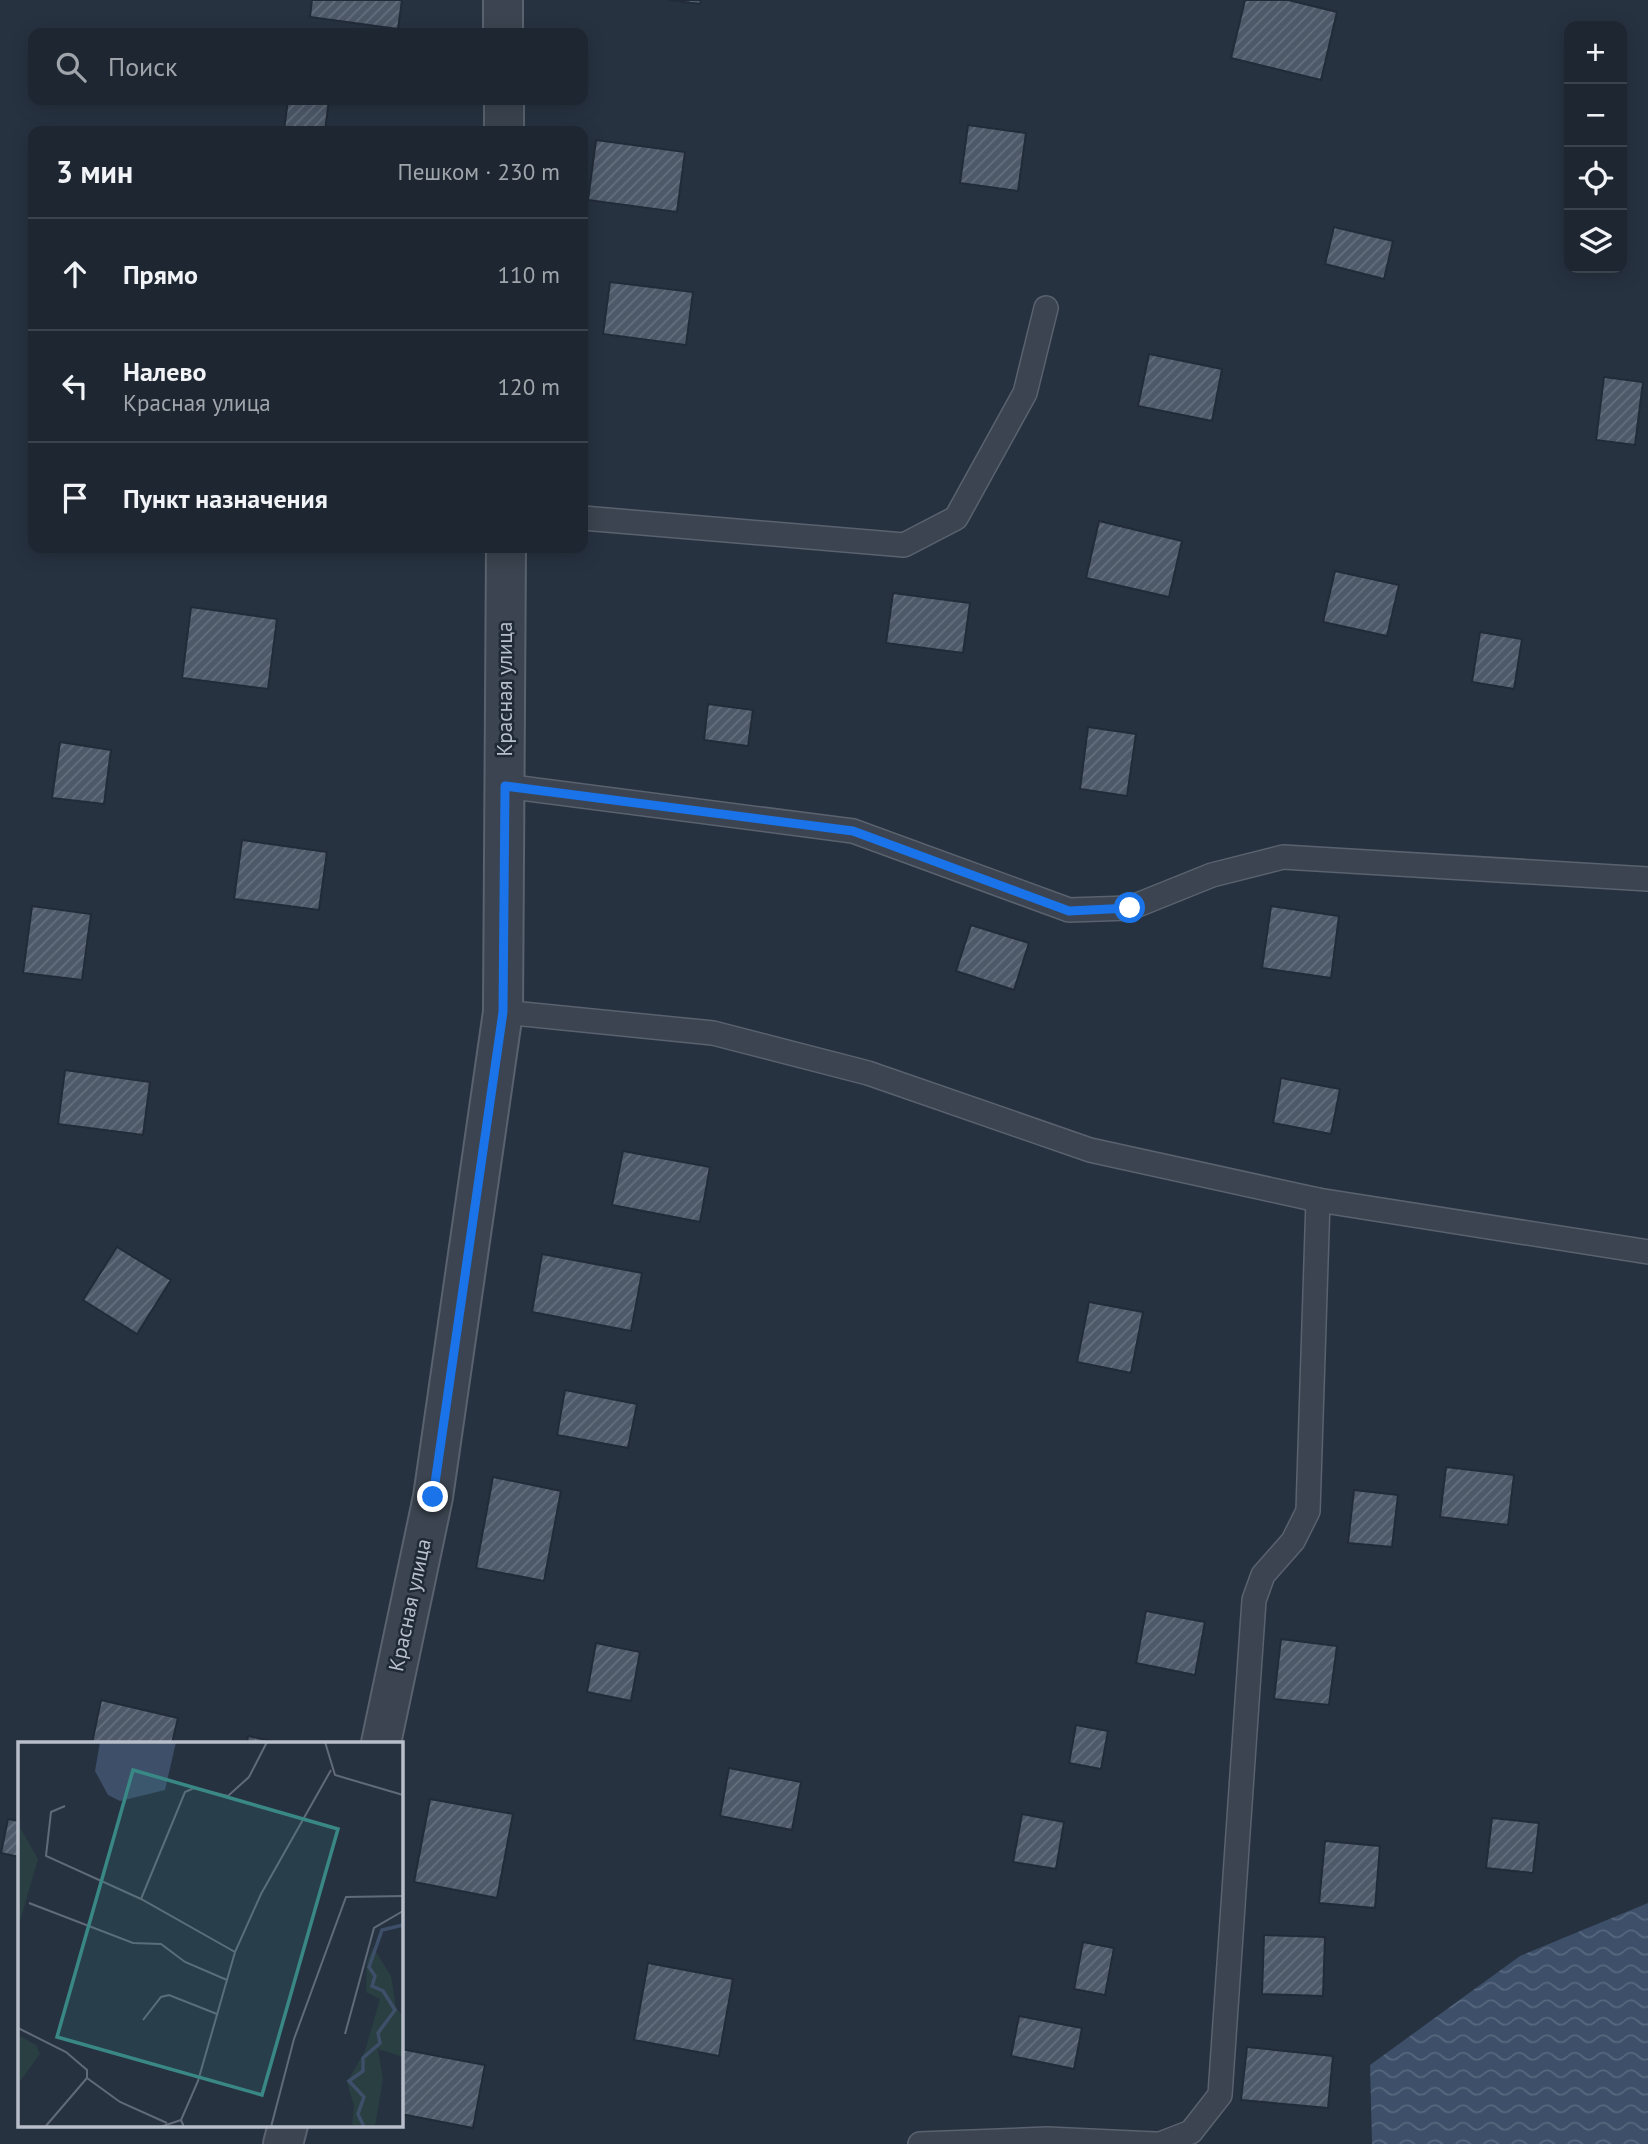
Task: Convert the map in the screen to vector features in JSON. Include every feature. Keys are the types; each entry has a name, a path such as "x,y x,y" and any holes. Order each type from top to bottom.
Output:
{"street":[{"path":"503,0 503,28"},
{"path":"504,105 504,126"},
{"name":"Красная улица","path":"381,1742 433,1497 503,1012 506,553"},
{"path":"283,2144 288,2126"}],"lane":[{"path":"588,518 904,545 956,518 1025,393 1046,308"},
{"path":"505,786 853,831 1069,911 1130,908 1212,875 1283,856 1648,879"},
{"path":"503,1012 713,1033 868,1073 1090,1150 1318,1200 1648,1252"},
{"path":"920,2144 1047,2138 1158,2144 1192,2132 1220,2095 1254,1600 1263,1575 1293,1541 1308,1511 1318,1200"}],"water":[{"path":"1648,1903 1648,2144 1372,2144 1370,2065 1520,1956"}],"building":[{"path":"312,0 402,0 398,28 310,17"},
{"path":"669,0 701,0 700,4"},
{"path":"1245,0 1288,0 1337,12 1321,80 1231,58"},
{"path":"287,105 328,105 326,126 285,126"},
{"path":"968,125 1026,133 1018,191 960,183"},
{"path":"596,140 685,152 677,212 588,200"},
{"path":"1334,227 1393,241 1384,279 1325,264"},
{"path":"610,282 693,292 686,345 603,334"},
{"path":"1149,354 1222,369 1212,421 1138,406"},
{"path":"1604,377 1643,382 1635,445 1596,440"},
{"path":"1099,521 1182,541 1169,597 1086,578"},
{"path":"1335,571 1399,585 1387,636 1323,622"},
{"path":"893,593 970,603 963,653 886,643"},
{"path":"191,607 277,619 268,689 182,678"},
{"path":"1480,632 1522,639 1514,689 1472,682"},
{"path":"708,704 753,710 748,746 704,740"},
{"path":"1088,727 1136,734 1127,796 1080,789"},
{"path":"60,742 111,750 104,804 52,798"},
{"path":"242,840 327,852 319,910 234,899"},
{"path":"32,906 91,914 82,980 23,973"},
{"path":"1271,906 1339,916 1331,978 1262,968"},
{"path":"971,925 1029,943 1014,990 956,971"},
{"path":"65,1070 150,1082 143,1135 58,1124"},
{"path":"1281,1078 1340,1089 1331,1134 1273,1123"},
{"path":"623,1151 710,1167 700,1222 612,1205"},
{"path":"117,1247 171,1280 137,1334 83,1300"},
{"path":"542,1254 642,1273 631,1331 532,1312"},
{"path":"1089,1302 1143,1312 1131,1373 1077,1362"},
{"path":"565,1390 637,1404 628,1448 557,1435"},
{"path":"1446,1467 1514,1475 1508,1525 1440,1517"},
{"path":"493,1477 561,1491 544,1581 476,1568"},
{"path":"1354,1490 1398,1495 1392,1547 1348,1543"},
{"path":"1146,1611 1205,1622 1195,1675 1136,1663"},
{"path":"1281,1639 1337,1646 1329,1705 1274,1699"},
{"path":"596,1643 640,1652 631,1701 587,1692"},
{"path":"101,1700 178,1718 172,1742 92,1742"},
{"path":"1076,1725 1108,1731 1101,1769 1069,1763"},
{"path":"248,1736 276,1742 247,1742"},
{"path":"729,1768 801,1782 792,1830 720,1816"},
{"path":"430,1799 513,1814 497,1898 414,1882"},
{"path":"1022,1814 1064,1822 1056,1869 1013,1862"},
{"path":"1492,1818 1539,1823 1533,1873 1486,1868"},
{"path":"8,1819 18,1821 18,1857 1,1853"},
{"path":"1325,1841 1380,1846 1375,1908 1319,1903"},
{"path":"1264,1935 1325,1937 1323,1996 1262,1994"},
{"path":"1083,1942 1114,1948 1105,1995 1074,1989"},
{"path":"648,1963 733,1979 719,2056 634,2040"},
{"path":"1019,2016 1082,2028 1074,2069 1011,2056"},
{"path":"1247,2047 1333,2056 1328,2108 1241,2100"},
{"path":"402,2049 485,2065 473,2128 402,2114"}],"route":[{"path":"433,1497 503,1012 505,786 853,831 1069,911 1130,908"}]}
